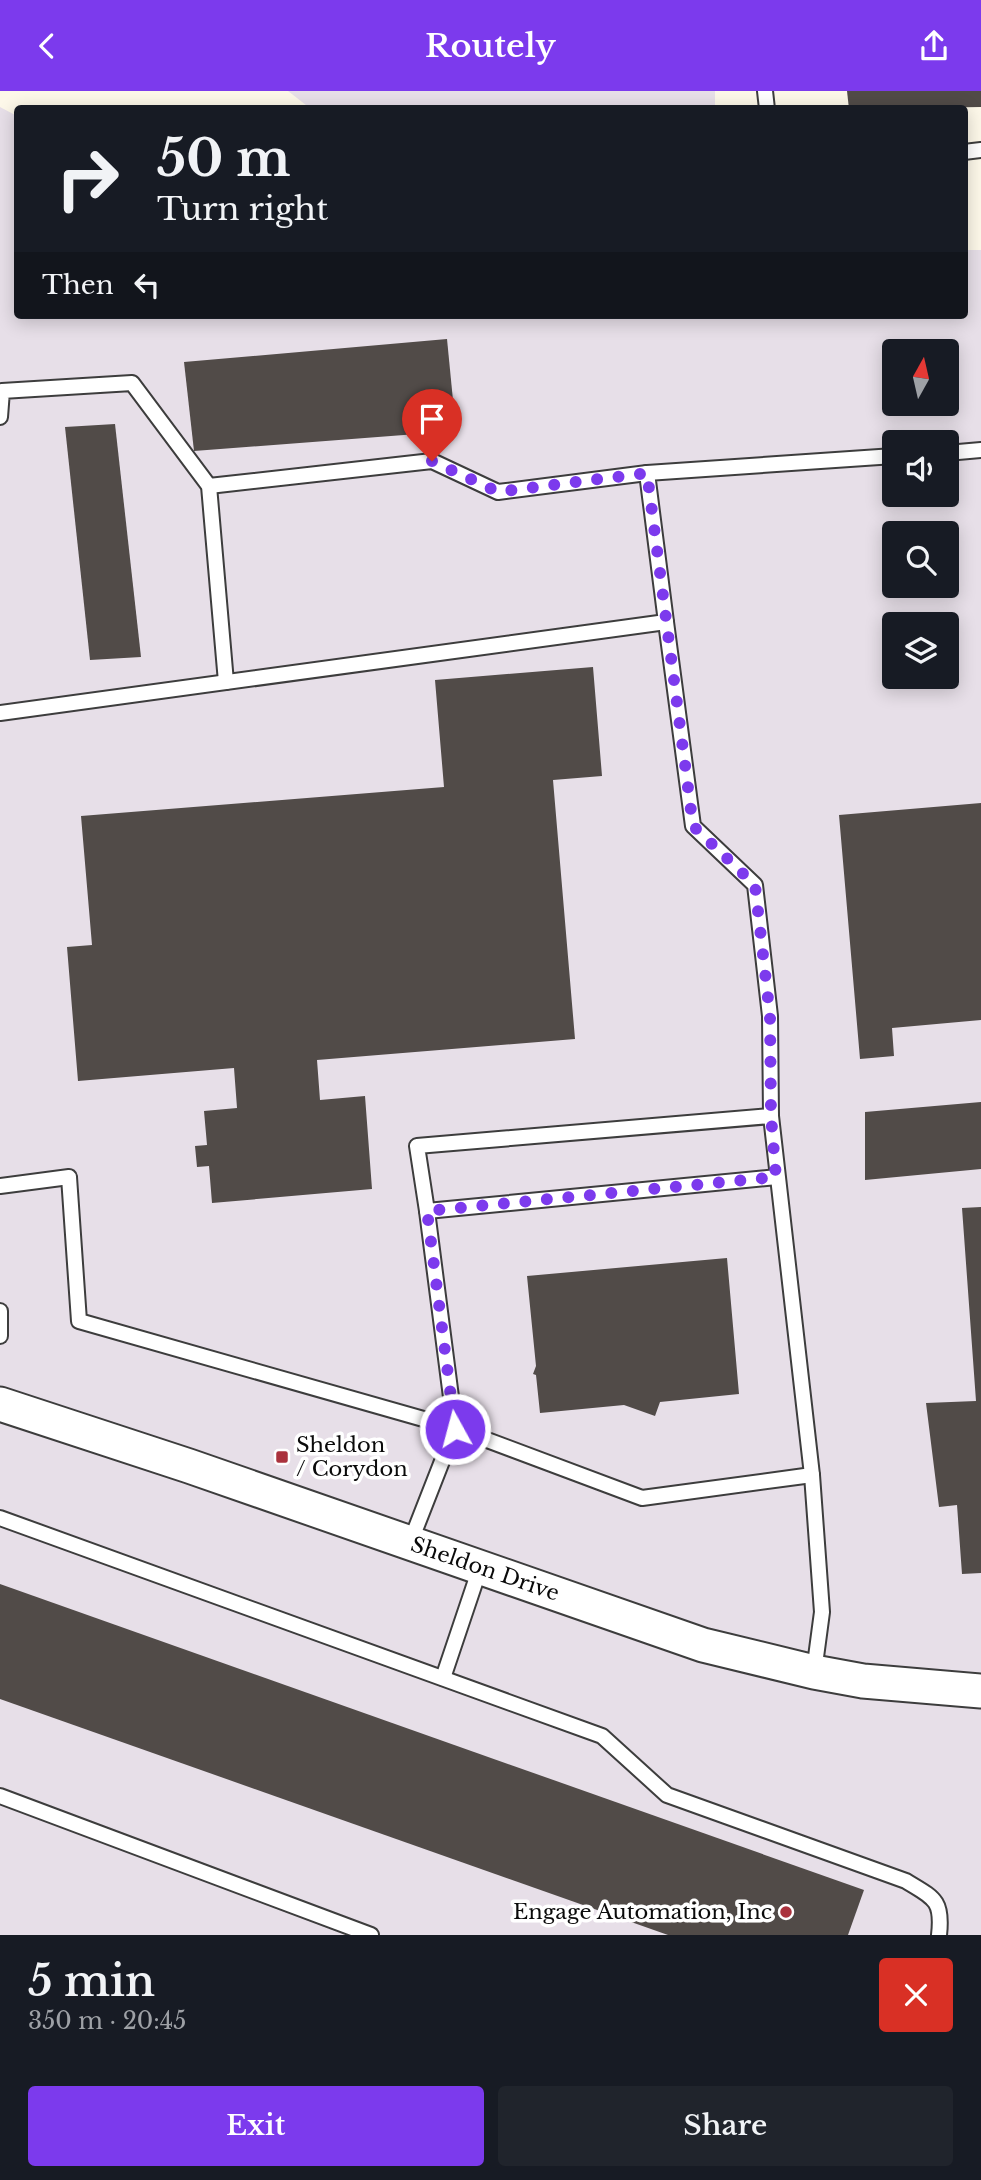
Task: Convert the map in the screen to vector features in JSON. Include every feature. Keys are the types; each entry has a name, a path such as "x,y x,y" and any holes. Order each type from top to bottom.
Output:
{"street":[{"name":"Sheldon Drive","path":"0,1404 189,1466 703,1644 814,1672 863,1681 981,1691"}],"lane":[{"path":"0,417 2,391 132,383 209,486 226,682"},
{"path":"959,452 981,450"},
{"path":"209,486 432,461 498,492 647,473 882,457"},
{"path":"647,473 693,826 755,885 770,1016 771,1116 776,1177 812,1475 822,1612 814,1672"},
{"path":"0,713 666,622"},
{"path":"410,1543 455,1429 417,1146 771,1116"},
{"path":"0,1186 69,1177 79,1321 455,1429 642,1498 812,1475"},
{"path":"427,1211 776,1177"},
{"path":"0,1311 0,1336"},
{"path":"0,1518 602,1736 667,1795 906,1881 930,1896 941,1913 939,1935"},
{"path":"443,1678 480,1568"},
{"path":"0,1796 371,1935"}],"shaded area":[{"path":"288,91 715,91 715,105 306,105"},
{"path":"0,107 14,114 14,319 968,319 968,250 981,250 981,1935 0,1935"}],"building":[{"path":"847,91 981,91 981,107 849,105"},
{"path":"447,339 456,431 194,451 184,362"},
{"path":"115,424 141,657 90,660 65,427"},
{"path":"593,667 602,776 553,780 575,1039 317,1060 320,1100 365,1096 372,1189 212,1203 209,1166 197,1167 195,1146 207,1145 204,1111 237,1108 234,1068 78,1081 67,947 92,945 81,816 444,787 435,680"},
{"path":"981,803 981,1020 892,1028 894,1056 860,1059 839,815"},
{"path":"981,1102 981,1169 865,1180 865,1112"},
{"path":"981,1207 981,1573 962,1574 957,1505 939,1507 926,1403 976,1401 962,1208"},
{"path":"727,1258 739,1394 660,1402 655,1416 624,1405 540,1413 536,1375 533,1374 536,1366 527,1276"},
{"path":"0,1584 864,1890 848,1935 668,1935 0,1699"}],"place":[{"name":"Sheldon / Corydon","path":"282,1457"},
{"name":"Engage Automation, Inc","path":"786,1912"}],"route":[{"path":"432,461 498,492 647,473 693,826 755,885 770,1016 771,1116 776,1177 427,1211 455,1429"}]}
